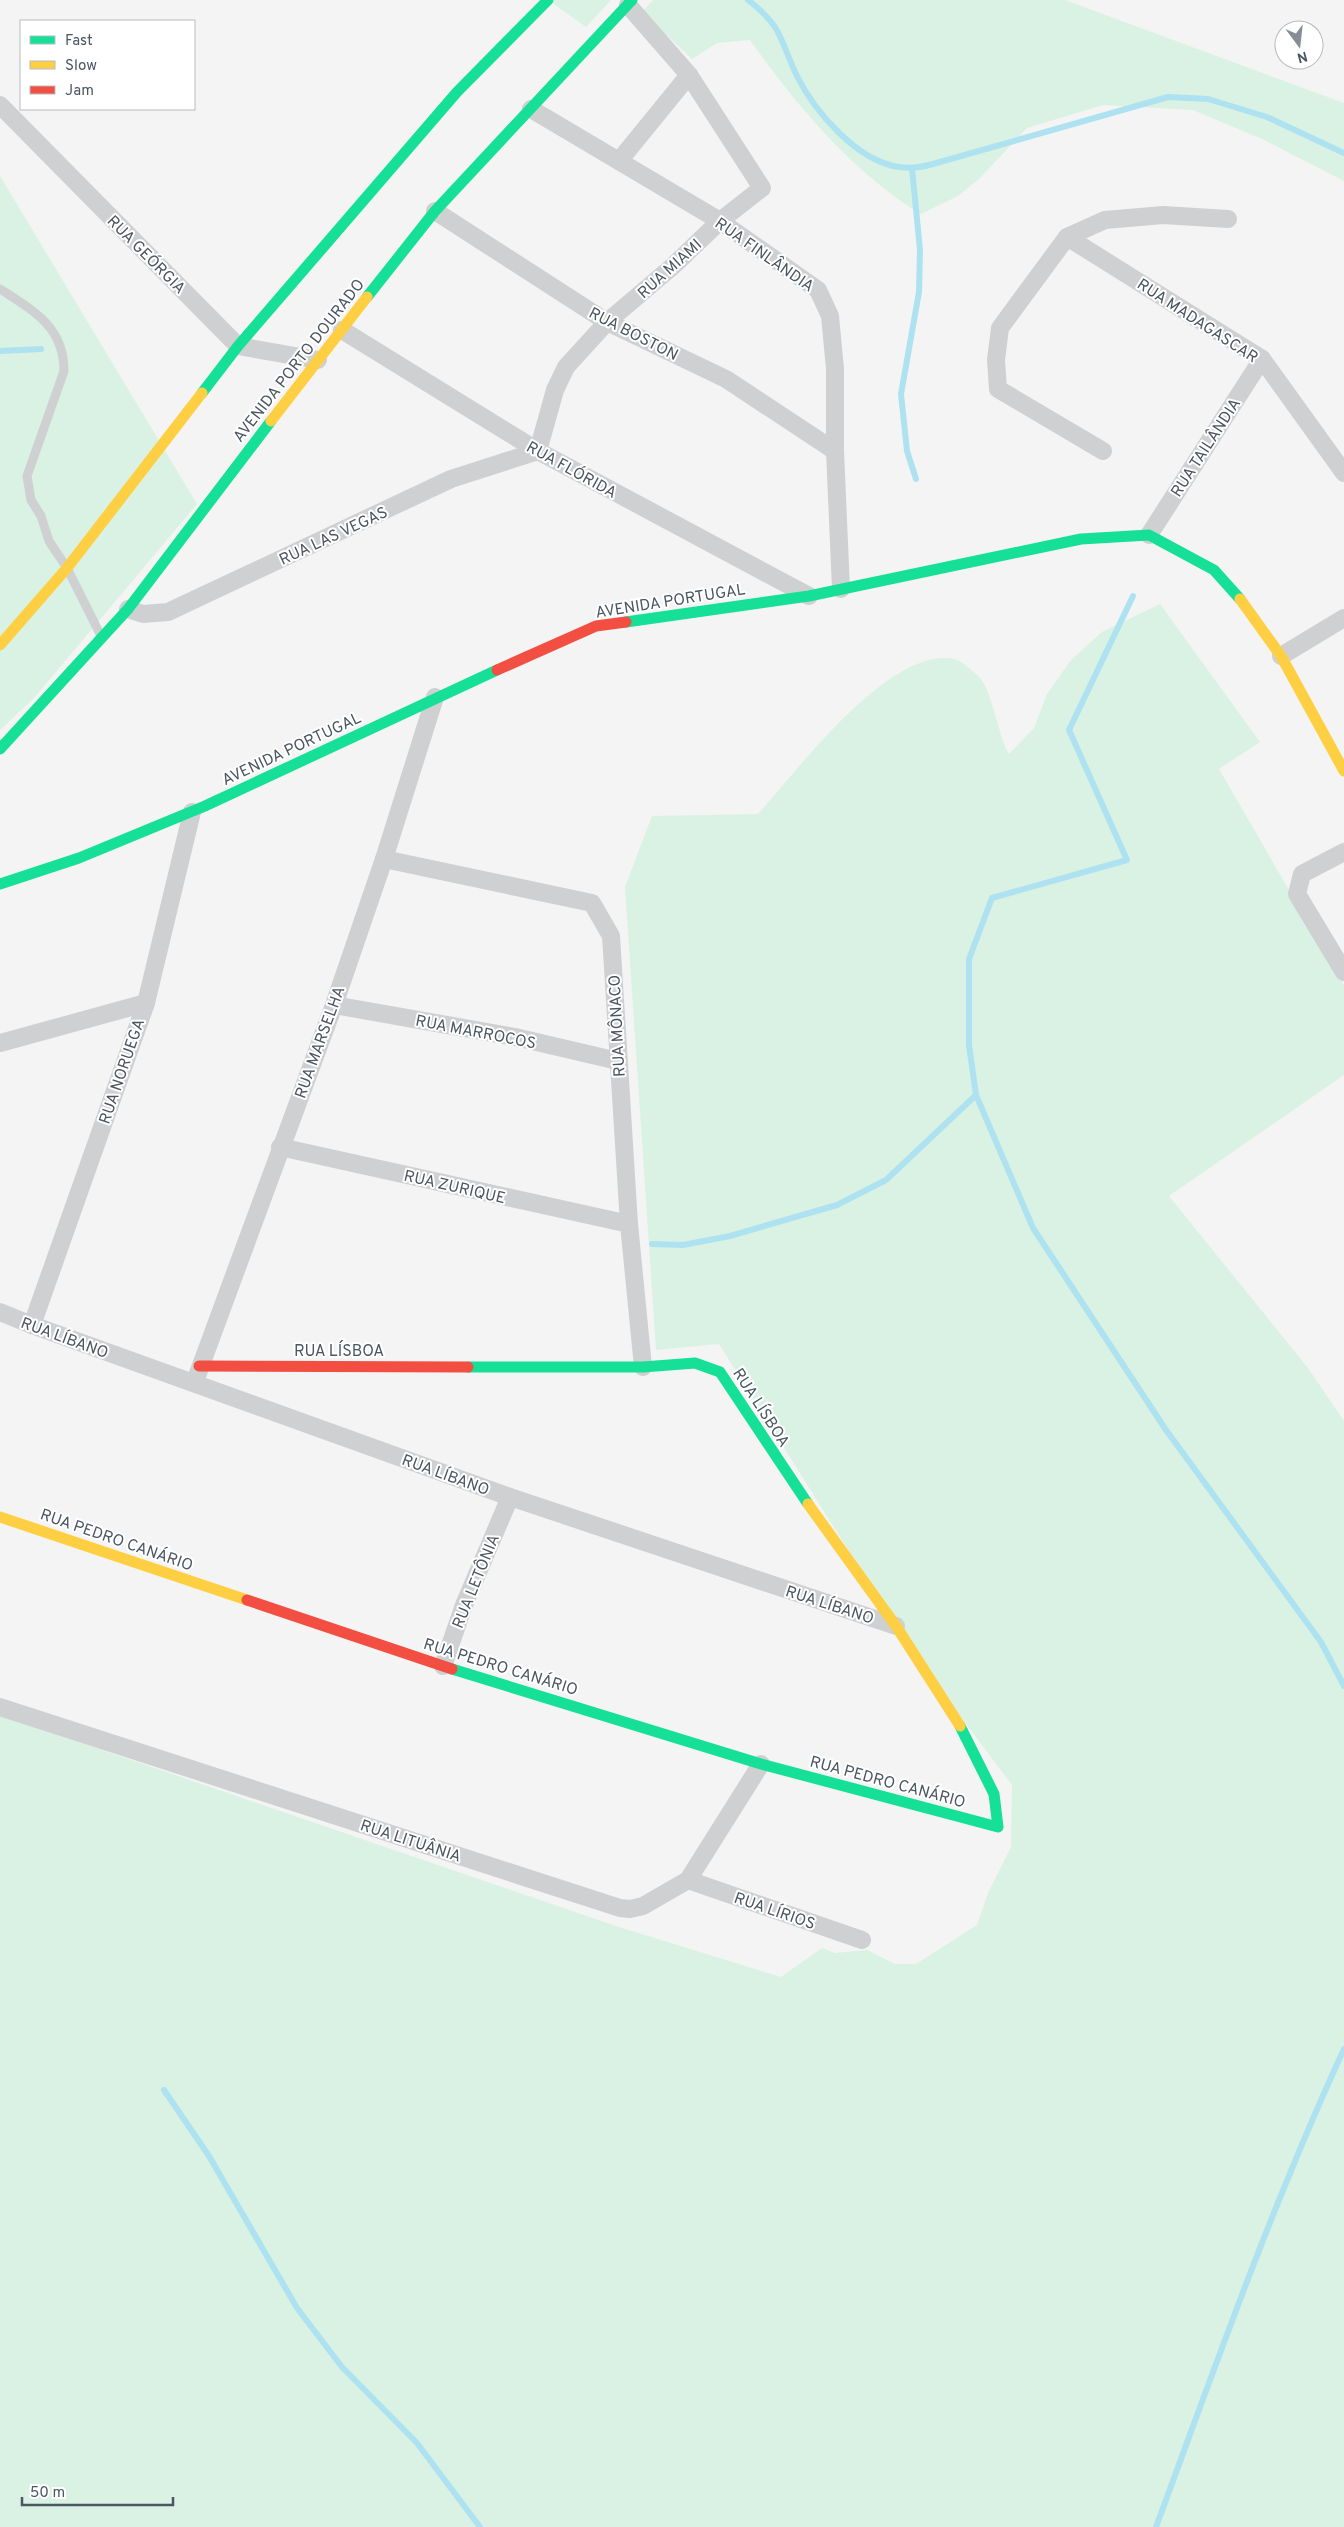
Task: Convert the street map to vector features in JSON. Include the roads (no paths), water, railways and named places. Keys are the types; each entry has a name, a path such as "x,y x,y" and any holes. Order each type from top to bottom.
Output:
{"street":[{"path":"0,645 67,568 238,346 457,92 548,0"},
{"name":"RUA MIAMI","path":"538,451 555,390 566,367 607,322 673,266 720,221 762,188 689,75 630,2"},
{"name":"AVENIDA PORTO DOURADO","path":"0,749 128,609 318,360 435,211 630,2"},
{"path":"619,161 689,75"},
{"name":"RUA GEÓRGIA","path":"0,105 238,346"},
{"name":"RUA FINLÂNDIA","path":"531,109 720,221 818,290 830,316 835,369 841,589"},
{"name":"RUA BOSTON","path":"435,211 607,322 726,379 836,451"},
{"path":"1103,450 998,389 996,360 1000,328 1067,237 1105,220 1163,215 1228,219"},
{"name":"RUA MADAGASCAR","path":"1067,237 1262,359 1344,473"},
{"name":"RUA FLÓRIDA","path":"342,330 538,451 809,596"},
{"path":"238,346 318,360"},
{"name":"RUA TAILÂNDIA","path":"1149,535 1262,359"},
{"name":"RUA LAS VEGAS","path":"128,609 143,614 168,612 451,479 538,451"},
{"path":"1149,535 1214,570 1231,587 1281,656 1344,771"},
{"name":"AVENIDA PORTUGAL","path":"0,884 79,858 192,812 436,697 596,626 809,596 1081,539 1149,535"},
{"path":"1281,656 1344,618"},
{"name":"RUA MARSELHA","path":"196,1384 199,1366 334,1005 384,859 436,697"},
{"name":"RUA NORUEGA","path":"32,1326 146,1002 192,812"},
{"path":"1344,852 1302,874 1298,894 1344,972"},
{"name":"RUA MÔNACO","path":"384,859 592,903 611,936 630,1224 643,1367"},
{"path":"0,1043 146,1002"},
{"name":"RUA MARROCOS","path":"334,1005 515,1036 618,1061"},
{"name":"RUA ZURIQUE","path":"280,1147 630,1224"},
{"name":"RUA LÍBANO","path":"0,1313 510,1497 896,1626"},
{"name":"RUA LÍSBOA","path":"199,1366 643,1367 695,1363 720,1372 796,1488 896,1626 967,1736 994,1794 998,1827"},
{"name":"RUA LETÔNIA","path":"443,1666 464,1605 510,1497"},
{"name":"RUA PEDRO CANÁRIO","path":"0,1517 443,1666 761,1764 998,1827"},
{"name":"RUA LITUÂNIA","path":"0,1707 620,1908 630,1909 643,1906 688,1880 761,1764"},
{"name":"RUA LÍRIOS","path":"688,1880 862,1940"}],"lane":[{"path":"0,289 37,313 56,335 64,353 64,371 27,476 31,500 41,516 48,541 67,568 102,638"}],"waterway":[{"path":"748,0 775,27 797,76 826,119 853,145 883,163 908,168 933,164 1168,97 1208,99 1267,117 1344,153"},
{"path":"912,168 920,250 919,292 901,394 907,451 916,479"},
{"path":"0,351 41,349"},
{"path":"1133,596 1069,730 1127,860 992,898 969,959 969,1045 976,1095 1033,1228 1166,1430 1321,1642 1344,1686"},
{"path":"652,1244 683,1245 730,1236 837,1205 886,1180 976,1095"},
{"path":"1156,2527 1268,2227 1344,2049"},
{"path":"164,2090 209,2156 297,2308 342,2367 417,2443 480,2527"}]}
